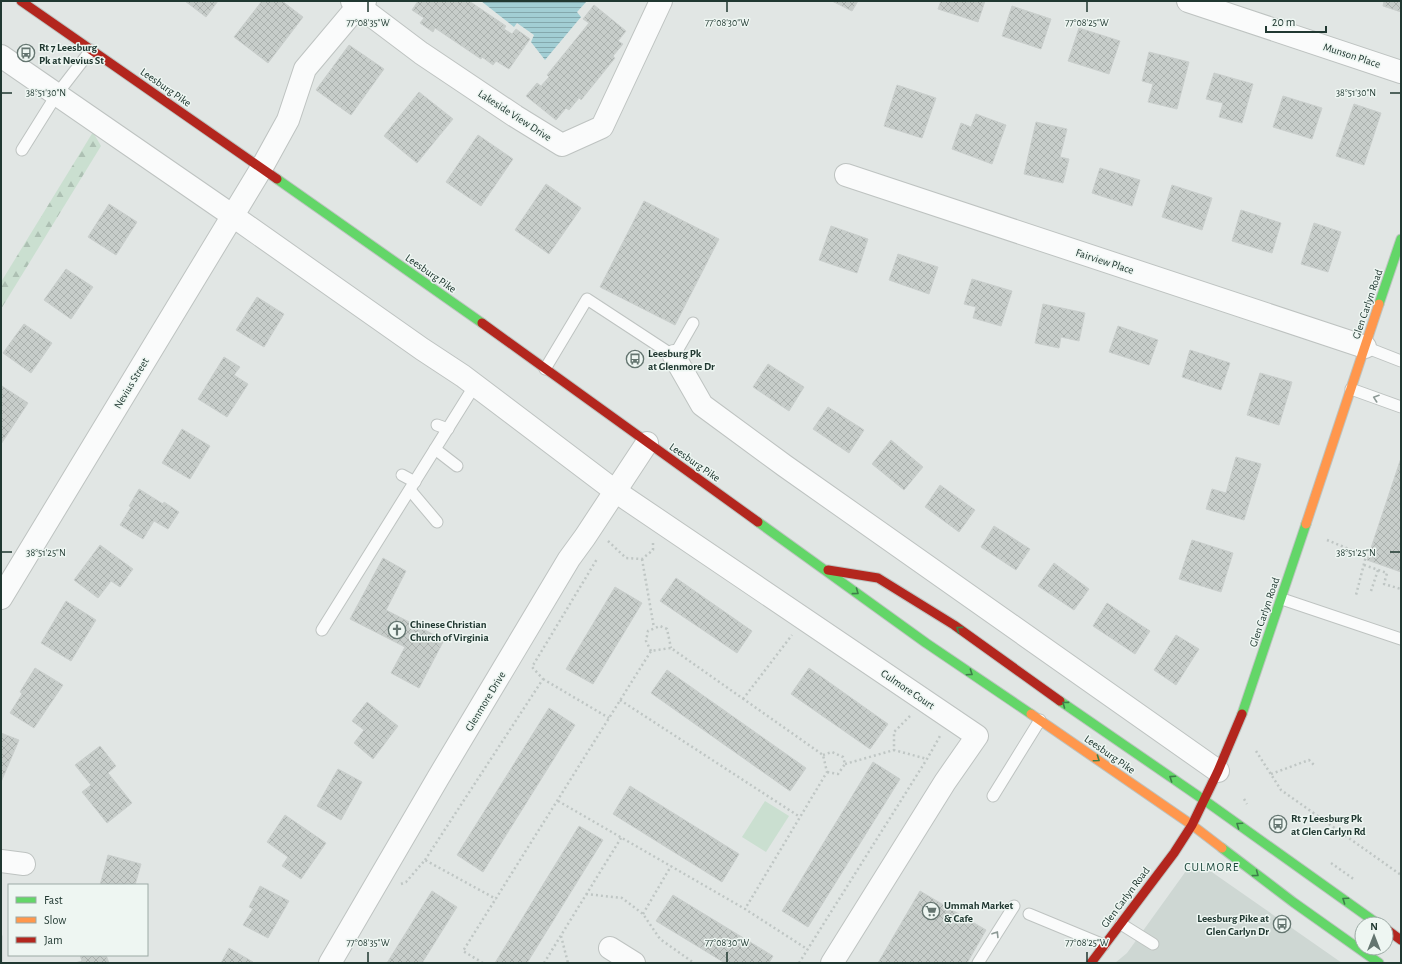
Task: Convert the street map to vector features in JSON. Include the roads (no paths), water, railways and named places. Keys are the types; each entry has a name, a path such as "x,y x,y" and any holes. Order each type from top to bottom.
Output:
{"main road":[{"name":"Leesburg Pike","path":"21,1 545,369 926,643 1192,825 1293,902 1379,963"},
{"name":"Glen Carlyn Road","path":"1091,963 1174,853 1192,825 1236,730 1282,599 1401,239"},
{"name":"Leesburg Pike","path":"825,569 878,578 954,625 1367,916"}],"street":[{"name":"Lakeside View Drive","path":"261,169 288,120 305,69 358,3 421,53 515,116 562,145 602,127 661,1"},
{"name":"Munson Place","path":"1188,1 1401,72"},
{"path":"1,56 233,216 475,386 615,491"},
{"name":"Nevius Street","path":"1,598 261,169"},
{"name":"Fairview Place","path":"846,175 1365,347"},
{"path":"674,356 702,405 804,480 1218,771"},
{"name":"Glenmore Drive","path":"336,961 438,778 569,559 647,443"},
{"name":"Culmore Court","path":"615,491 977,736 945,782 832,963"},
{"path":"1,861 24,864"},
{"path":"610,948 634,963"}],"lane":[{"path":"22,150 57,94 91,50"},
{"path":"545,369 587,299 674,356 693,323"},
{"path":"1365,347 1401,361"},
{"path":"322,630 435,449 443,427 475,386"},
{"path":"1351,389 1401,407"},
{"path":"435,449 457,466"},
{"path":"402,475 412,486 437,522"},
{"path":"1282,599 1401,639"},
{"path":"993,796 1040,720"},
{"path":"978,963 1014,906"},
{"path":"1029,914 1104,945"},
{"path":"1121,924 1153,944"}],"water":[{"path":"481,1 587,1 577,12 581,17 545,60 531,42 534,35 517,23 514,27"}],"place":[{"name":"Rt 7 Leesburg Pk at Nevius St","path":"26,53"},
{"name":"Leesburg Pk at Glenmore Dr","path":"635,359"},
{"name":"Chinese Christian Church of Virginia","path":"397,630"},
{"name":"Rt 7 Leesburg Pk at Glen Carlyn Rd","path":"1278,824"},
{"name":"Ummah Market & Cafe","path":"931,911"},
{"name":"Leesburg Pike at Glen Carlyn Dr","path":"1282,924"}],"district":[{"name":"CULMORE","path":"1212,867"}]}
